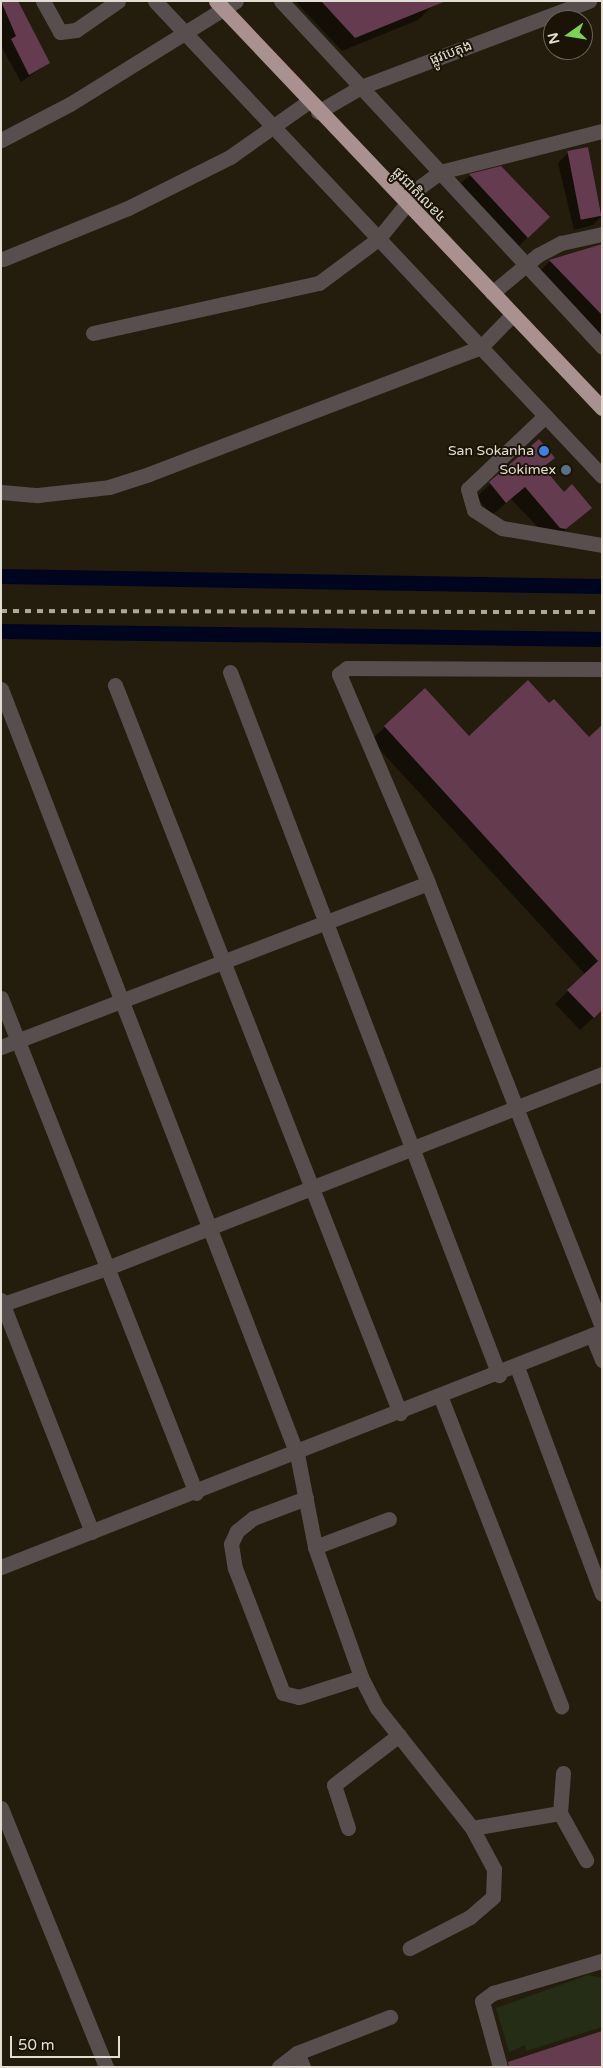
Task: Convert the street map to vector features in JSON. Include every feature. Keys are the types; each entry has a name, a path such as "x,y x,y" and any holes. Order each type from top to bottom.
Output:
{"highway":[{"name":"ផ្លូវជាតិលេខ៤","path":"226,4 313,107 602,408"}],"street":[{"path":"42,1 60,32 76,30 118,1"},
{"path":"155,1 277,128 378,239 602,476"},
{"path":"281,1 602,347"},
{"name":"ផ្លូវបេតុង","path":"3,259 128,208 230,157 313,107 589,1"},
{"path":"1,140 186,33 226,4"},
{"path":"93,332 318,283 378,239 421,186 440,172 602,131"},
{"path":"492,293 527,268 538,254 561,243 602,234"},
{"path":"1,492 38,496 109,487 480,347 512,314"},
{"path":"545,416 468,489 474,510 502,528 602,545"},
{"path":"602,669 347,668 339,674 428,883 517,1105 598,1331 602,1360"},
{"path":"230,672 322,922 499,1375"},
{"path":"115,685 400,1413"},
{"path":"1,689 123,998 297,1454 315,1547 361,1677 399,1736 472,1828 494,1869 493,1897 470,1916 410,1948"},
{"path":"1,1047 123,998 428,883"},
{"path":"1,998 196,1493"},
{"path":"92,1532 2,1302 107,1268 409,1147 602,1074"},
{"path":"1,1568 499,1375 598,1331"},
{"path":"517,1367 602,1594"},
{"path":"441,1398 561,1706"},
{"path":"306,1498 253,1518 237,1531 231,1544 235,1568 283,1693 299,1697 361,1677"},
{"path":"315,1547 389,1519"},
{"path":"348,1828 334,1785 399,1736"},
{"path":"563,1773 560,1813 586,1860"},
{"path":"1,1808 106,2067"},
{"path":"472,1828 560,1813"},
{"path":"500,2067 482,2001 493,1994 602,1961"},
{"path":"278,2067 300,2060 390,2017"}],"green space":[{"path":"588,1975 602,1978 602,2027 526,2051 525,2045 509,2052 496,2008"}],"building":[{"path":"1,1 18,1 50,63 29,75 11,39 16,36"},
{"path":"321,1 446,1 355,38"},
{"path":"588,147 601,216 581,220 567,151"},
{"path":"501,166 550,217 528,238 469,174"},
{"path":"602,244 602,315 549,260"},
{"path":"539,439 555,458 543,467 564,492 572,484 592,508 566,529 560,528 525,487 506,503 489,482"},
{"path":"528,680 549,703 554,699 589,737 602,725 602,1010 594,1018 567,990 598,961 384,726 425,688 469,736"},
{"path":"602,2031 602,2067 509,2067 508,2062"}],"waterway":[{"path":"1,576 602,586"},
{"path":"1,631 602,639"}],"railway":[{"path":"1,611 602,612"}],"place":[{"name":"San Sokanha","path":"544,451"},
{"name":"Sokimex","path":"566,470"}]}
